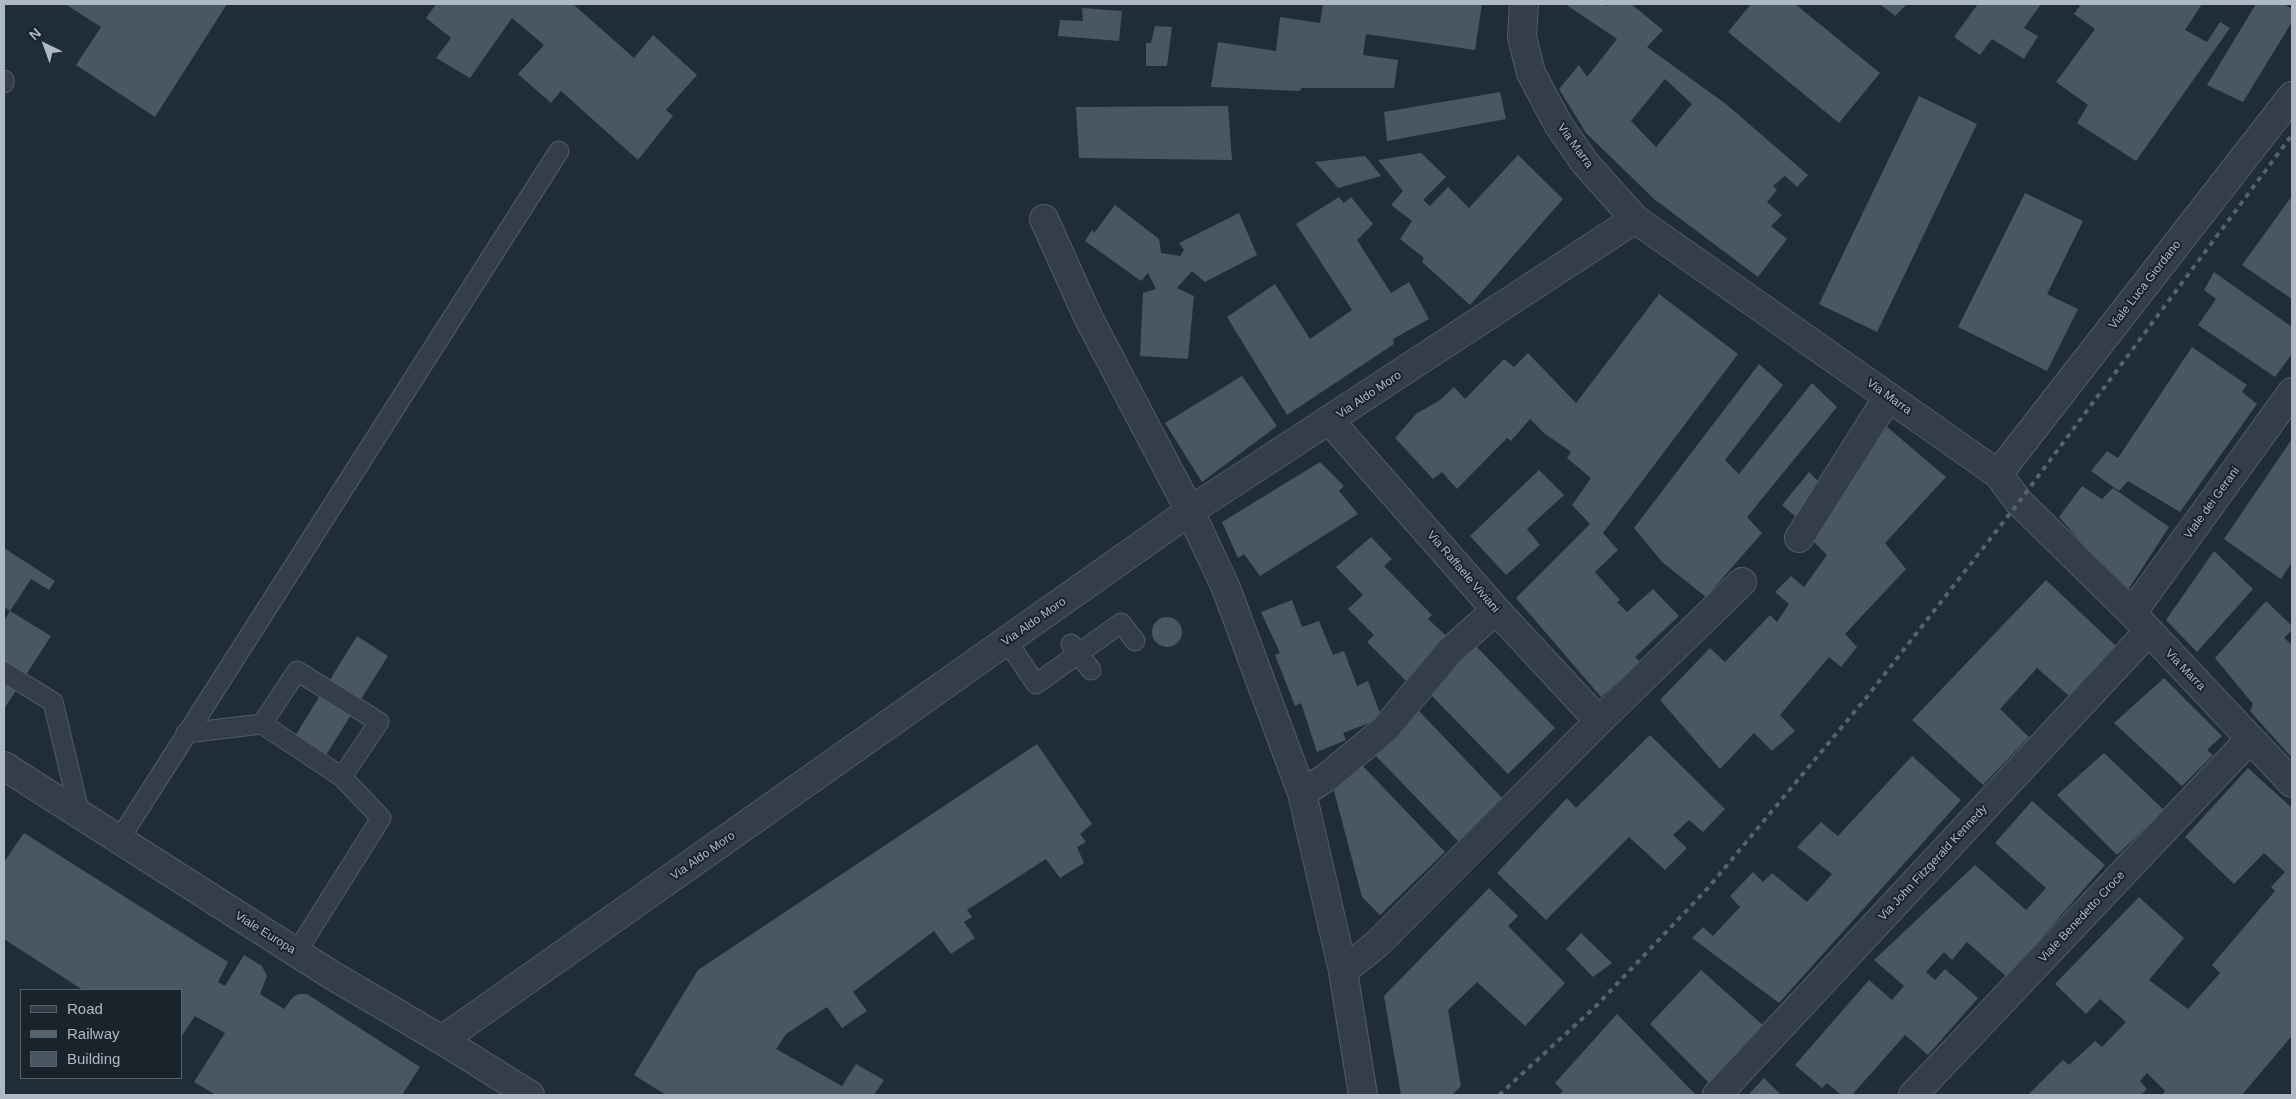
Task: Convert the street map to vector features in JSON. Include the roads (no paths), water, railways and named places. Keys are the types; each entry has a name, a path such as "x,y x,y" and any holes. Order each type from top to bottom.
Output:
{"street":[{"name":"Via Marra","path":"1524,4 1522,37 1531,73 1558,124 1585,163 1636,219 1998,474 2019,502 2140,622 2292,783"},
{"name":"Viale Luca Giordano","path":"1998,474 2292,96"},
{"path":"1044,219 1088,317 1190,511 1226,588 1302,793 1343,971 1363,1095"},
{"name":"Via Aldo Moro","path":"442,1040 1190,511 1636,219"},
{"name":"Viale dei Gerani","path":"2140,622 2292,392"},
{"path":"1799,538 1888,397"},
{"name":"Via Raffaele Viviani","path":"1330,421 1496,610 1599,721"},
{"path":"1343,971 1377,944 1599,721 1742,582"},
{"path":"1302,793 1326,777 1385,729 1450,651 1496,610"},
{"name":"Via John Fitzgerald Kennedy","path":"1717,1095 2140,622"},
{"name":"Viale Benedetto Croce","path":"1913,1095 2250,739"},
{"name":"Viale Europa","path":"7,775 80,815 296,953 442,1040 522,1093"}],"lane":[{"path":"119,840 559,151"},
{"path":"1007,641 1036,684 1075,648 1121,623 1135,641"},
{"path":"1075,648 1091,670"},
{"path":"262,724 297,670 379,722 342,777"},
{"path":"4,672 53,702 80,815"},
{"path":"186,733 262,724 342,777 381,818 296,953"}],"railway":[{"path":"1499,1095 1595,1007 1708,888 1866,698 2019,502 2292,135"}]}
